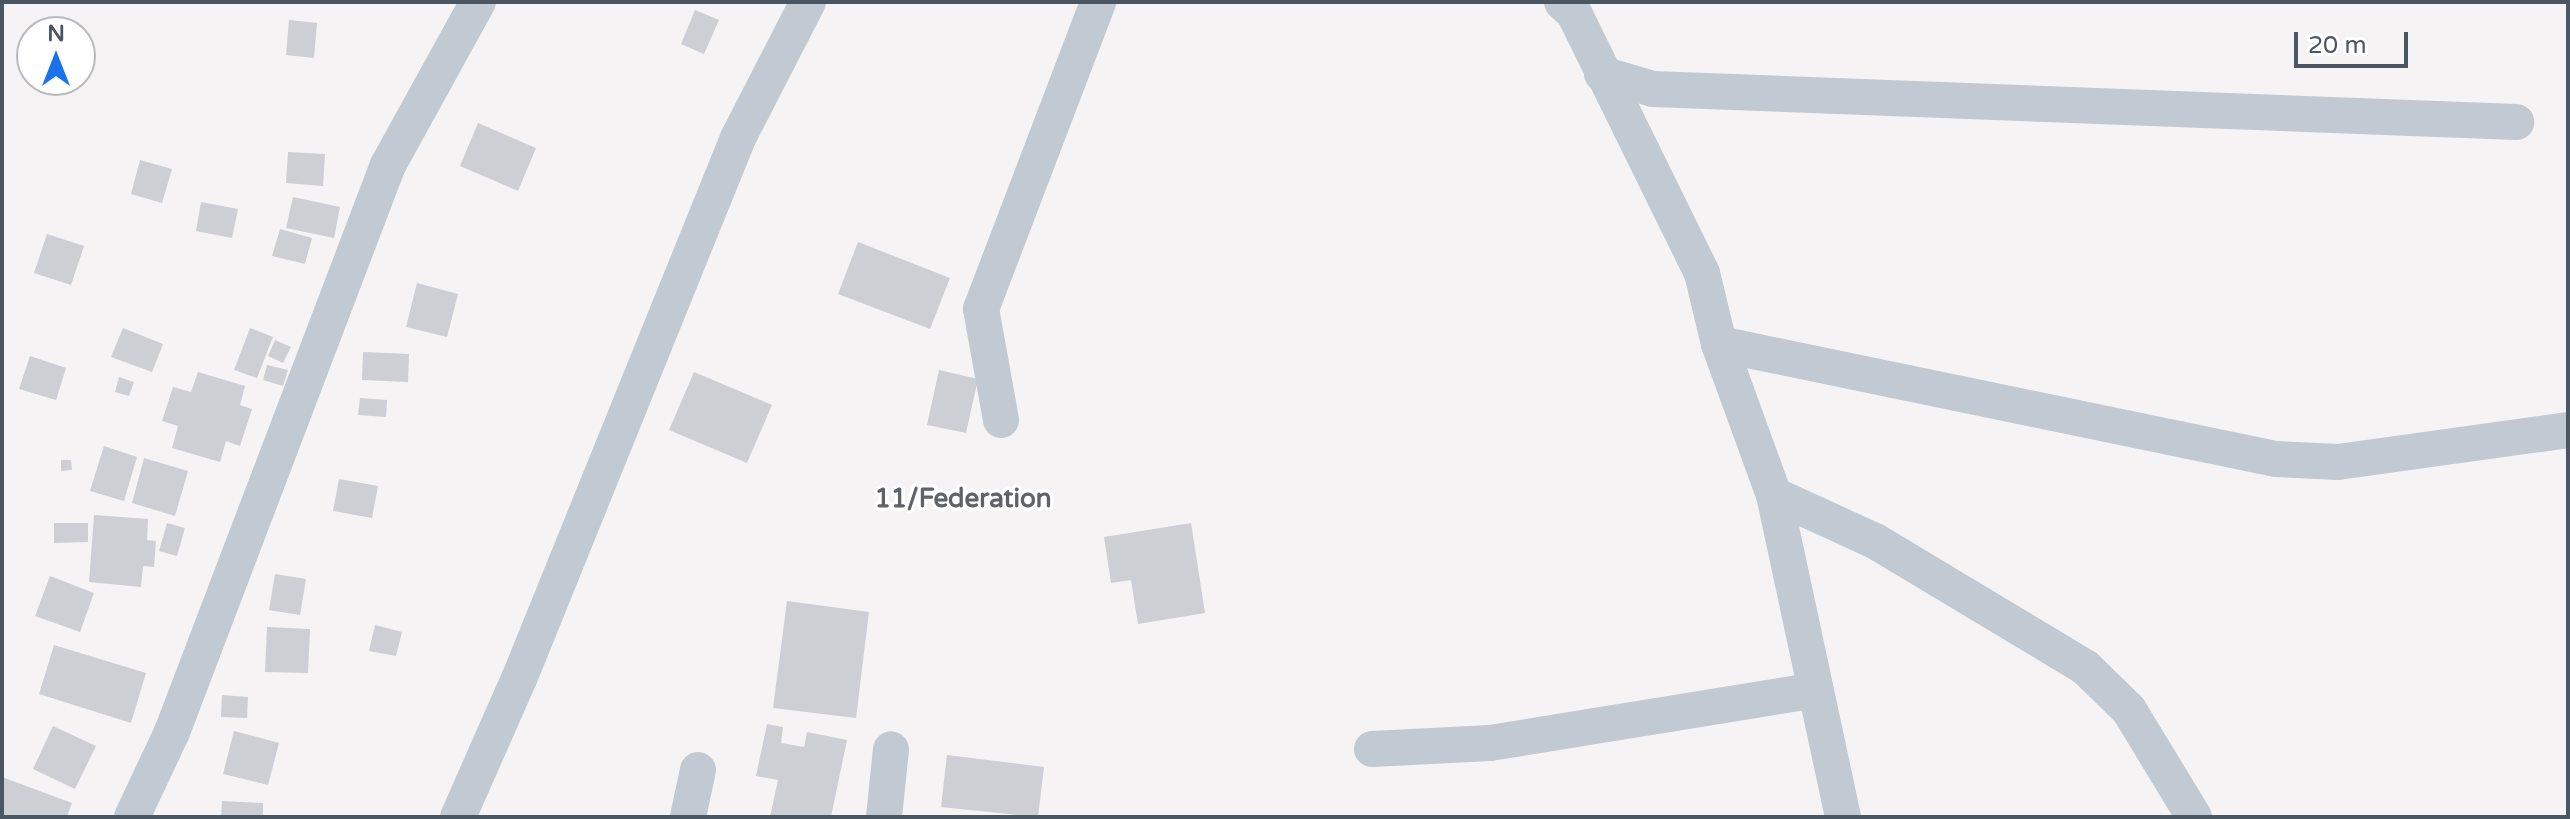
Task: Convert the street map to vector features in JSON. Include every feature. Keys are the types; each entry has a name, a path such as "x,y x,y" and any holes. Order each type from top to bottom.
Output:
{"street":[{"path":"132,817 172,732 388,165 478,2"},
{"path":"458,817 519,679 738,138 808,2"},
{"path":"1001,420 981,309 1098,2"},
{"path":"1562,2 1574,13 1702,273 1719,344 1774,495 1843,817"},
{"path":"1602,74 1653,89 2516,122"},
{"path":"1719,344 2276,459 2338,462 2568,430"},
{"path":"1774,495 1875,541 2086,668 2129,710 2194,817"},
{"path":"1372,749 1490,743 1816,690"},
{"path":"884,817 891,749"},
{"path":"688,817 698,770"}],"building":[{"path":"695,10 719,20 704,54 681,44"},
{"path":"289,20 317,23 314,58 286,55"},
{"path":"478,123 536,148 518,191 460,166"},
{"path":"288,152 325,154 323,186 286,183"},
{"path":"140,160 172,169 162,203 131,194"},
{"path":"293,197 340,207 334,238 286,228"},
{"path":"201,202 238,209 232,238 196,231"},
{"path":"280,229 312,238 305,264 272,256"},
{"path":"47,234 84,246 71,285 34,273"},
{"path":"858,242 950,278 930,329 838,294"},
{"path":"417,283 458,294 447,337 406,327"},
{"path":"123,328 163,344 152,372 111,357"},
{"path":"250,328 273,337 257,378 234,370"},
{"path":"275,340 291,347 283,363 268,356"},
{"path":"363,352 409,354 408,382 362,380"},
{"path":"30,356 66,368 56,400 19,389"},
{"path":"267,365 288,370 283,386 263,380"},
{"path":"939,370 978,379 966,433 927,425"},
{"path":"198,372 245,386 240,405 252,409 240,446 226,441 220,462 172,448 178,426 162,421 173,387 191,392"},
{"path":"694,372 772,405 747,463 669,430"},
{"path":"119,377 134,382 129,396 115,392"},
{"path":"360,398 387,400 386,417 358,415"},
{"path":"104,446 137,457 124,501 90,491"},
{"path":"144,458 188,471 175,516 132,503"},
{"path":"61,460 71,460 72,470 61,471"},
{"path":"339,479 378,486 372,518 333,511"},
{"path":"94,515 148,519 147,540 156,541 154,567 143,566 141,587 89,582"},
{"path":"54,523 88,523 88,542 54,543"},
{"path":"167,523 185,528 177,556 159,551"},
{"path":"1191,523 1205,613 1138,624 1131,580 1111,583 1104,537"},
{"path":"275,574 306,579 300,615 269,610"},
{"path":"50,576 94,593 80,632 35,616"},
{"path":"787,601 869,612 856,718 773,708"},
{"path":"375,625 402,632 396,656 369,651"},
{"path":"267,627 310,629 308,673 265,672"},
{"path":"54,645 146,673 131,723 39,694"},
{"path":"222,695 248,697 247,718 221,717"},
{"path":"767,724 783,727 781,743 804,747 807,732 847,740 831,817 770,817 778,780 756,776"},
{"path":"53,726 96,746 75,789 33,769"},
{"path":"234,731 279,743 268,785 223,774"},
{"path":"947,755 1044,767 1038,817 941,807"},
{"path":"2,777 72,803 67,817 2,817"},
{"path":"222,801 263,803 263,817 221,817"}],"district":[{"name":"11/Federation","path":"963,499"}]}
